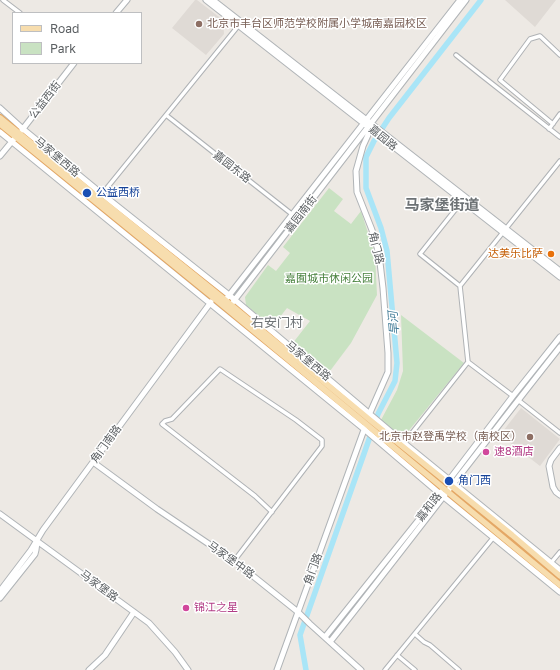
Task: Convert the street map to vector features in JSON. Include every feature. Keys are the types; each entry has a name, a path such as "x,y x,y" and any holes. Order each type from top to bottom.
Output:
{"main road":[{"name":"马家堡西路","path":"0,118 15,138 227,297 368,422"},
{"name":"马家堡西路","path":"0,124 15,138 379,431 451,483 550,564 560,576"},
{"name":"马家堡西路","path":"379,431 443,493 560,585"}],"street":[{"path":"4,0 19,12"},
{"path":"117,12 127,0"},
{"name":"嘉园路","path":"206,0 370,125"},
{"name":"嘉园路","path":"213,0 463,200 505,230 560,276"},
{"name":"角门路","path":"277,670 368,422 388,372 384,288 379,254 372,230 357,192 356,172 363,146 368,135 370,125 460,0"},
{"name":"角门路","path":"370,125 466,0"},
{"path":"102,194 239,25"},
{"path":"553,124 500,80 530,39 540,36 560,54"},
{"path":"456,55 560,137"},
{"name":"公益西街","path":"0,156 73,64"},
{"name":"马家堡西路","path":"0,108 227,297"},
{"path":"549,129 560,114"},
{"name":"嘉园东路","path":"166,115 298,219"},
{"name":"嘉园南街","path":"227,297 292,215 370,125"},
{"name":"嘉园南街","path":"233,302 370,125"},
{"name":"马家堡西路","path":"0,132 15,138 210,303 379,431 404,443 451,483"},
{"name":"嘉园路","path":"386,139 560,271"},
{"path":"404,443 468,362 460,286 560,161"},
{"path":"460,286 420,254 463,200"},
{"name":"角门南路","path":"0,591 43,530 214,298"},
{"name":"嘉和路","path":"325,637 451,483 560,338"},
{"name":"嘉和路","path":"516,398 560,347"},
{"path":"468,362 560,433"},
{"path":"234,561 272,512 322,446 322,440 290,416 220,370 172,419 165,421 162,424 255,496 272,512"},
{"path":"560,448 551,460 549,466 552,487 560,495"},
{"name":"马家堡中路","path":"93,462 157,509 234,561 299,613 361,670"},
{"name":"马家堡西路","path":"443,493 493,538 560,592"},
{"name":"嘉和路","path":"330,642 443,493"},
{"name":"马家堡路","path":"0,514 149,623 175,652 188,670"},
{"path":"385,670 493,538"},
{"path":"0,598 35,554 37,540"},
{"path":"550,564 560,552"},
{"name":"马家堡西路","path":"550,564 560,570"},
{"path":"90,670 105,655 134,612"},
{"path":"414,634 430,645 459,670"},
{"path":"397,655 415,670"}],"shaded area":[{"name":"北京市丰台区师范学校附属小学城南嘉园校区","path":"195,0 223,20 224,34 206,55 172,28"},
{"path":"505,0 556,0 535,27"},
{"name":"北京市赵登禹学校（南校区）","path":"521,408 560,439 540,466 500,435"}],"green space":[{"name":"嘉囿城市休闲公园","path":"329,188 343,199 334,211 351,224 361,211 375,255 377,295 351,343 330,371 327,372 292,344 310,321 287,308 272,327 246,305 245,297 268,265 276,271 290,253 283,247"},
{"path":"401,315 464,363 402,439 381,420 397,390 403,371"}],"waterway":[{"name":"旱河","path":"375,423 395,381 397,363 387,251 381,228 366,188 366,157 374,141 389,118 481,0"},
{"name":"旱河","path":"306,670 300,635 372,431"}],"place":[{"name":"北京市丰台区师范学校附属小学城南嘉园校区","path":"199,24"},
{"name":"公益西桥","path":"87,193"},
{"name":"达美乐比萨","path":"551,254"},
{"name":"北京市赵登禹学校（南校区）","path":"530,437"},
{"name":"速8酒店","path":"486,452"},
{"name":"角门西","path":"449,481"},
{"name":"锦江之星","path":"186,608"}],"district":[{"name":"马家堡街道","path":"442,205"},
{"name":"右安门村","path":"277,323"}]}
